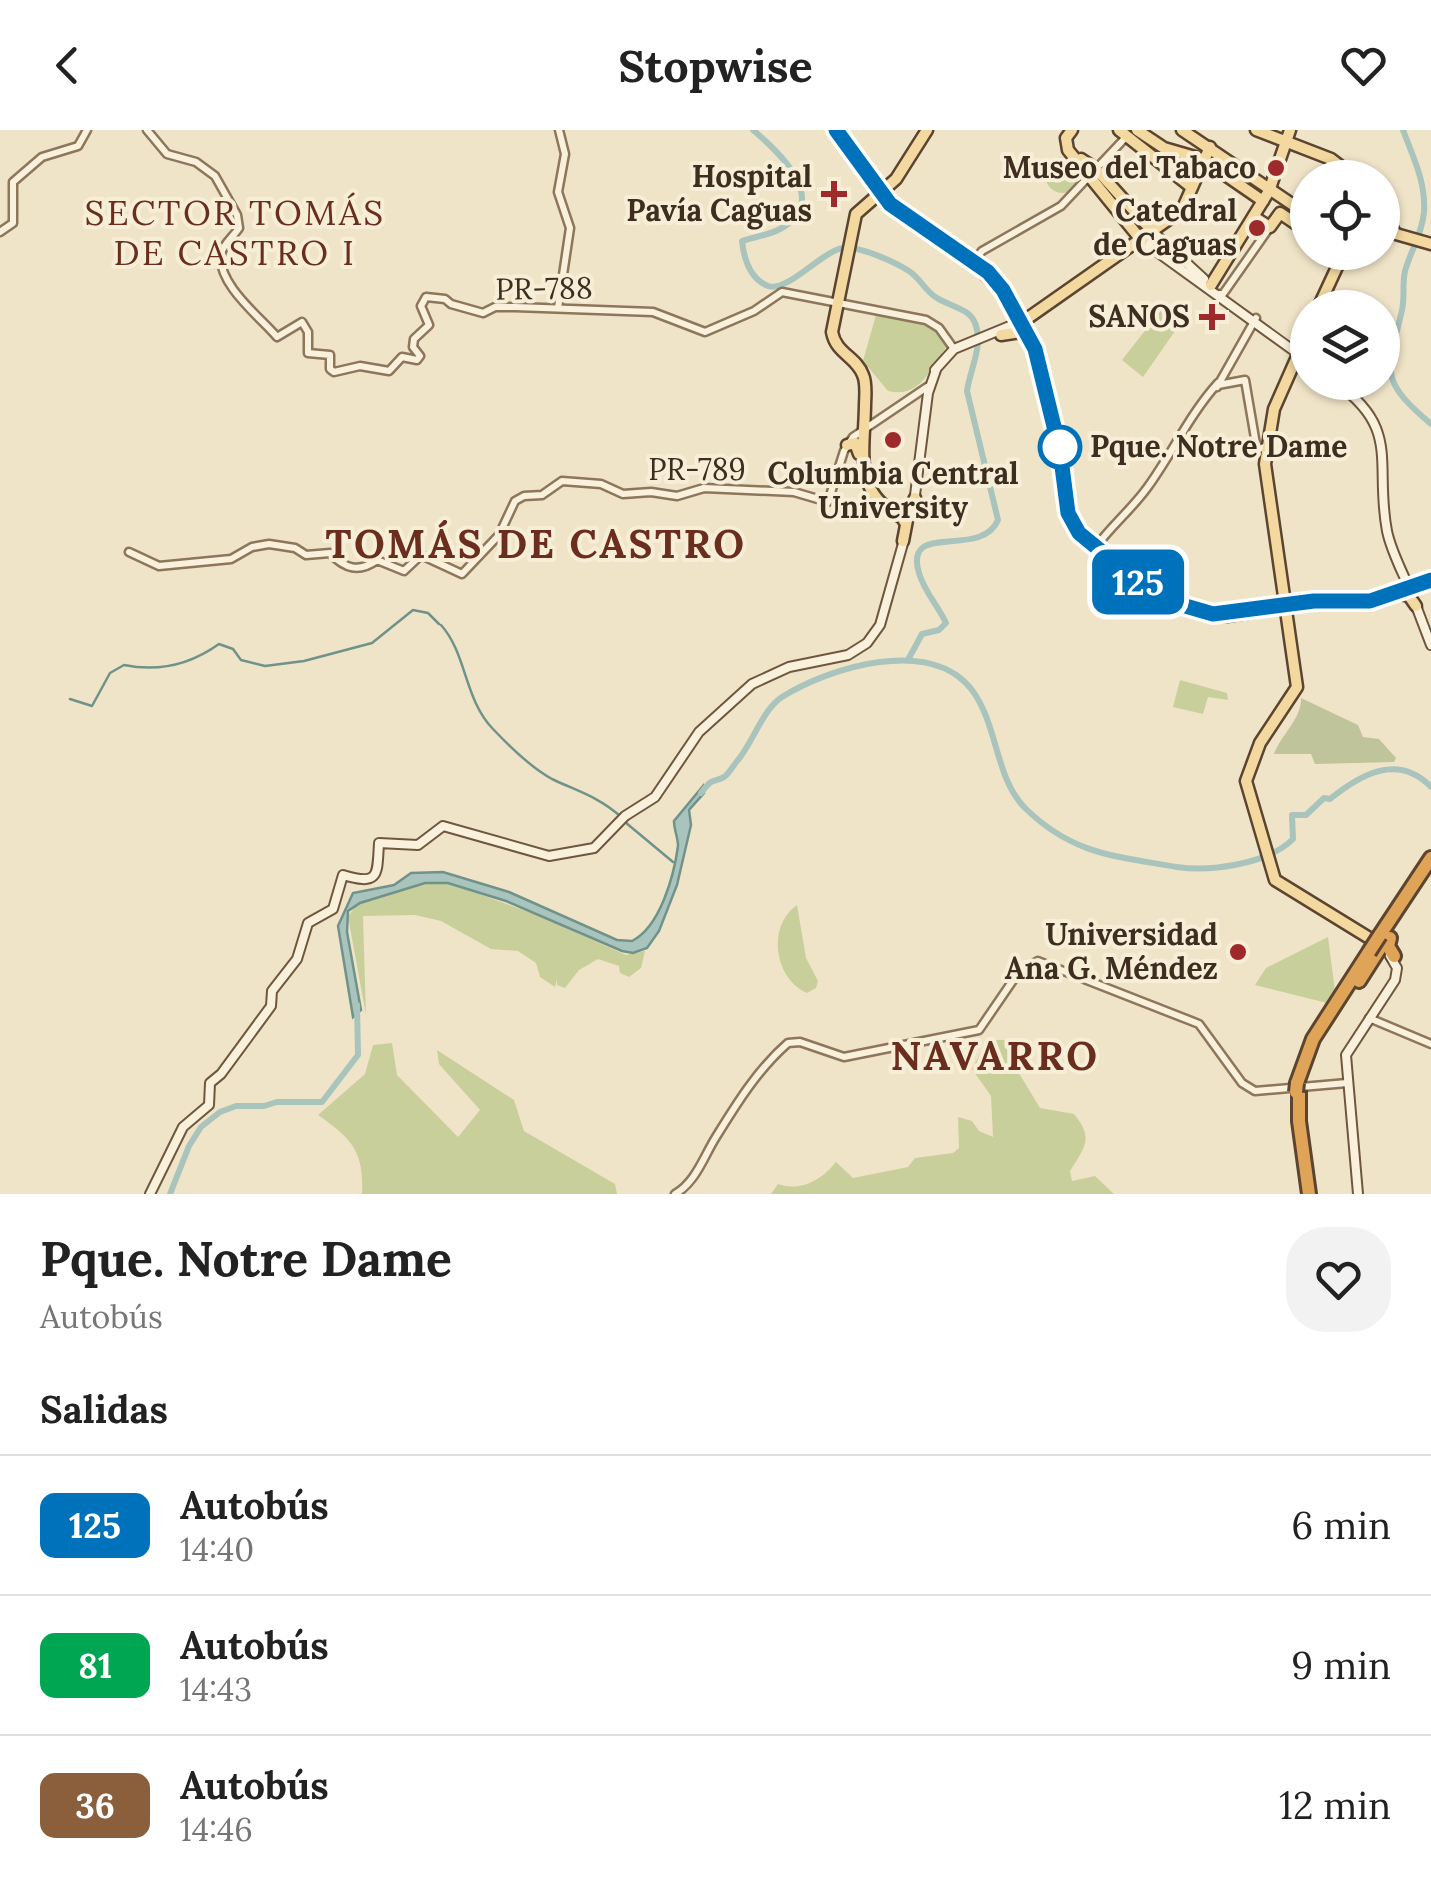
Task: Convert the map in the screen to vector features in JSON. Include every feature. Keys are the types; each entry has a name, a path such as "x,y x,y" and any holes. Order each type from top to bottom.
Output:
{"highway":[{"path":"1310,1194 1295,1120 1308,1048 1424,871"},
{"path":"1298,1088 1310,1194"}],"main road":[{"path":"834,130 880,189 995,283 1010,301 1019,325"},
{"path":"903,520 883,507 867,486 862,458 866,425 863,375 836,347 832,332 847,242 856,214 899,174 928,130"},
{"path":"1074,130 1069,144 1142,241 1290,342"},
{"path":"1182,130 1290,203"},
{"path":"1256,130 1290,136"},
{"path":"1268,130 1290,136 1333,160"},
{"path":"1129,132 1202,160 1263,200 1279,196"},
{"path":"1129,132 1190,186"},
{"path":"1279,196 1290,136"},
{"path":"923,430 925,390 959,347 1019,325 1186,206 1190,186 1210,147"},
{"path":"1089,171 1217,291"},
{"path":"1262,222 1263,200"},
{"path":"1217,291 1262,222 1280,213 1290,220"},
{"path":"1400,234 1427,245"},
{"path":"995,283 1035,349 1062,464 1067,512 1079,533 1164,602 1217,615 1284,606 1366,602 1431,580"},
{"path":"982,339 1015,330 1019,325"},
{"path":"1290,369 1272,408 1261,448 1294,694 1260,743 1246,781 1272,872 1281,885 1377,944"},
{"path":"1284,606 1265,464 1274,408 1290,371"},
{"path":"150,1194 183,1127 209,1105 210,1083 221,1074 271,1006 272,992 297,959 308,923 334,909 343,875 363,882 371,879 380,862 379,843 418,845 443,826 559,857 590,850 623,819 655,797 699,732 752,684 789,667 859,650 876,633 912,502 935,374"},
{"path":"925,390 927,408"},
{"path":"1359,400 1380,437 1388,533 1407,588 1431,636"},
{"path":"866,425 861,474 870,497 903,520"},
{"path":"847,445 856,444 860,455"},
{"path":"903,538 903,520 912,502"},
{"path":"1407,588 1431,645"},
{"path":"1272,872 1377,944 1399,974 1347,1052 1358,1194"}],"street":[{"path":"0,232 13,223 13,182 22,170 50,154 75,148 87,130"},
{"name":"PR-788","path":"147,130 169,156 196,162 214,174 232,205 239,228 222,251 221,260 234,295 278,337 302,322 308,332 308,353 325,351 330,355 330,369 334,372 360,366 389,371 402,357 417,360 420,356 413,347 414,339 429,324 420,305 422,298 445,299 458,307 483,313 495,307 653,312 705,332 754,310 782,292 921,319 939,328 959,347"},
{"path":"558,308 570,228 558,192 565,156 559,130"},
{"path":"972,262 982,251 1046,216 1129,132"},
{"path":"1279,196 1280,213"},
{"path":"1217,291 1262,222"},
{"path":"1096,548 1114,522 1143,494 1219,385 1254,320"},
{"path":"1219,385 1246,380 1261,448"},
{"name":"PR-789","path":"129,552 159,566 231,559 252,548 278,544 306,556 330,554 338,564 353,569 367,568 377,560 404,571 421,555 462,574 499,535 515,501 542,495 562,481 602,484 623,494 651,492 678,496 704,488 779,492 828,502 847,445 866,425 925,390"},
{"path":"675,1194 686,1186 755,1078 788,1042 800,1042 844,1057 968,1034 987,1024 1017,975 1032,962 1048,962 1197,1023 1208,1032 1242,1084 1254,1091 1347,1083"},
{"path":"1370,1019 1431,1044"}],"green space":[{"path":"1063,157 1076,162 1081,175 1076,188 1063,193 1050,188 1045,175 1050,162"},
{"path":"1162,309 1182,321 1143,377 1122,360"},
{"path":"876,315 927,323 948,345 924,379 909,390 888,391 863,361"},
{"path":"1180,680 1227,693 1228,700 1208,697 1203,714 1173,707"},
{"path":"1301,698 1358,725 1363,737 1379,739 1396,758 1394,762 1315,764 1311,754 1274,754 1298,713"},
{"path":"425,883 450,883 542,917 626,955 645,951 641,968 629,977 620,973 619,966 598,959 579,970 565,988 557,985 557,979 555,987 540,977 536,963 518,951 491,949 441,921 415,915 363,916 366,1015 348,917 358,902"},
{"path":"797,905 806,958 818,981 816,988 807,993 788,976 778,952 781,926"},
{"path":"1328,937 1335,991 1327,1003 1255,985 1266,968"},
{"path":"1007,1040 1008,1055 1040,1108 1074,1114 1080,1122 1085,1142 1070,1171 1072,1181 1095,1176 1114,1194 771,1194 778,1184 810,1183 836,1162 853,1178 908,1167 915,1158 953,1153 959,1148 958,1117 972,1121 979,1131 993,1137 991,1096 972,1069 986,1042"},
{"path":"392,1043 397,1075 458,1137 480,1110 439,1064 437,1050 514,1100 524,1131 615,1184 617,1194 362,1194 361,1167 354,1147 318,1115 365,1074 373,1045"}],"water":[{"path":"703,786 704,793 689,810 691,825 677,885 659,931 647,948 633,953 622,951 506,901 448,883 425,883 360,903 348,911 347,932 361,1010 353,1017 338,926 353,893 394,885 411,873 443,872 509,892 617,940 632,941 650,924 664,900 678,846 674,821"}],"waterway":[{"path":"753,130 787,164 801,191 801,205 795,218 776,231 742,241 746,261 757,279 776,286 835,251 859,249 909,271 933,295 964,311 975,323 977,348 967,391 998,520 989,532 976,538 932,543 922,548 917,557 919,573 946,623 939,630 922,634 909,658"},
{"path":"1403,130 1421,180 1424,212 1405,271 1391,373 1402,396 1431,424"},
{"path":"70,699 92,706 110,673 124,665 174,665 219,644 233,649 241,660 265,666 304,661 372,643 413,610 428,613 439,624"},
{"path":"441,625 456,649 476,704 493,729 544,774 596,799 620,816"},
{"path":"701,793 727,774 769,709 782,697 852,667 907,661 932,664 954,674 972,690 987,719 1008,782 1025,808 1060,836 1114,856 1190,868 1238,864 1282,848 1293,839 1292,815 1306,815 1324,798 1330,799 1367,775 1393,769 1406,771 1431,787"},
{"path":"625,822 673,862"},
{"path":"170,1194 189,1146 201,1127 220,1112 236,1106 322,1102 358,1055 357,1005"}],"bus line":[{"name":"125","path":"836,130 890,204 988,272 1003,290 1035,349 1052,412 1070,519 1079,533 1158,598 1217,615 1314,601 1363,602 1431,580"}],"place":[{"name":"Museo del Tabaco","path":"1276,168"},
{"name":"Hospital Pavía Caguas","path":"834,194"},
{"name":"Catedral de Caguas","path":"1257,228"},
{"name":"SANOS","path":"1212,317"},
{"name":"Columbia Central University","path":"893,440"},
{"name":"Pque. Notre Dame","path":"1060,447"},
{"name":"Universidad Ana G. Méndez","path":"1238,952"}],"district":[{"name":"SECTOR TOMÁS DE CASTRO I","path":"235,233"},
{"name":"TOMÁS DE CASTRO","path":"536,544"},
{"name":"NAVARRO","path":"995,1056"}]}
